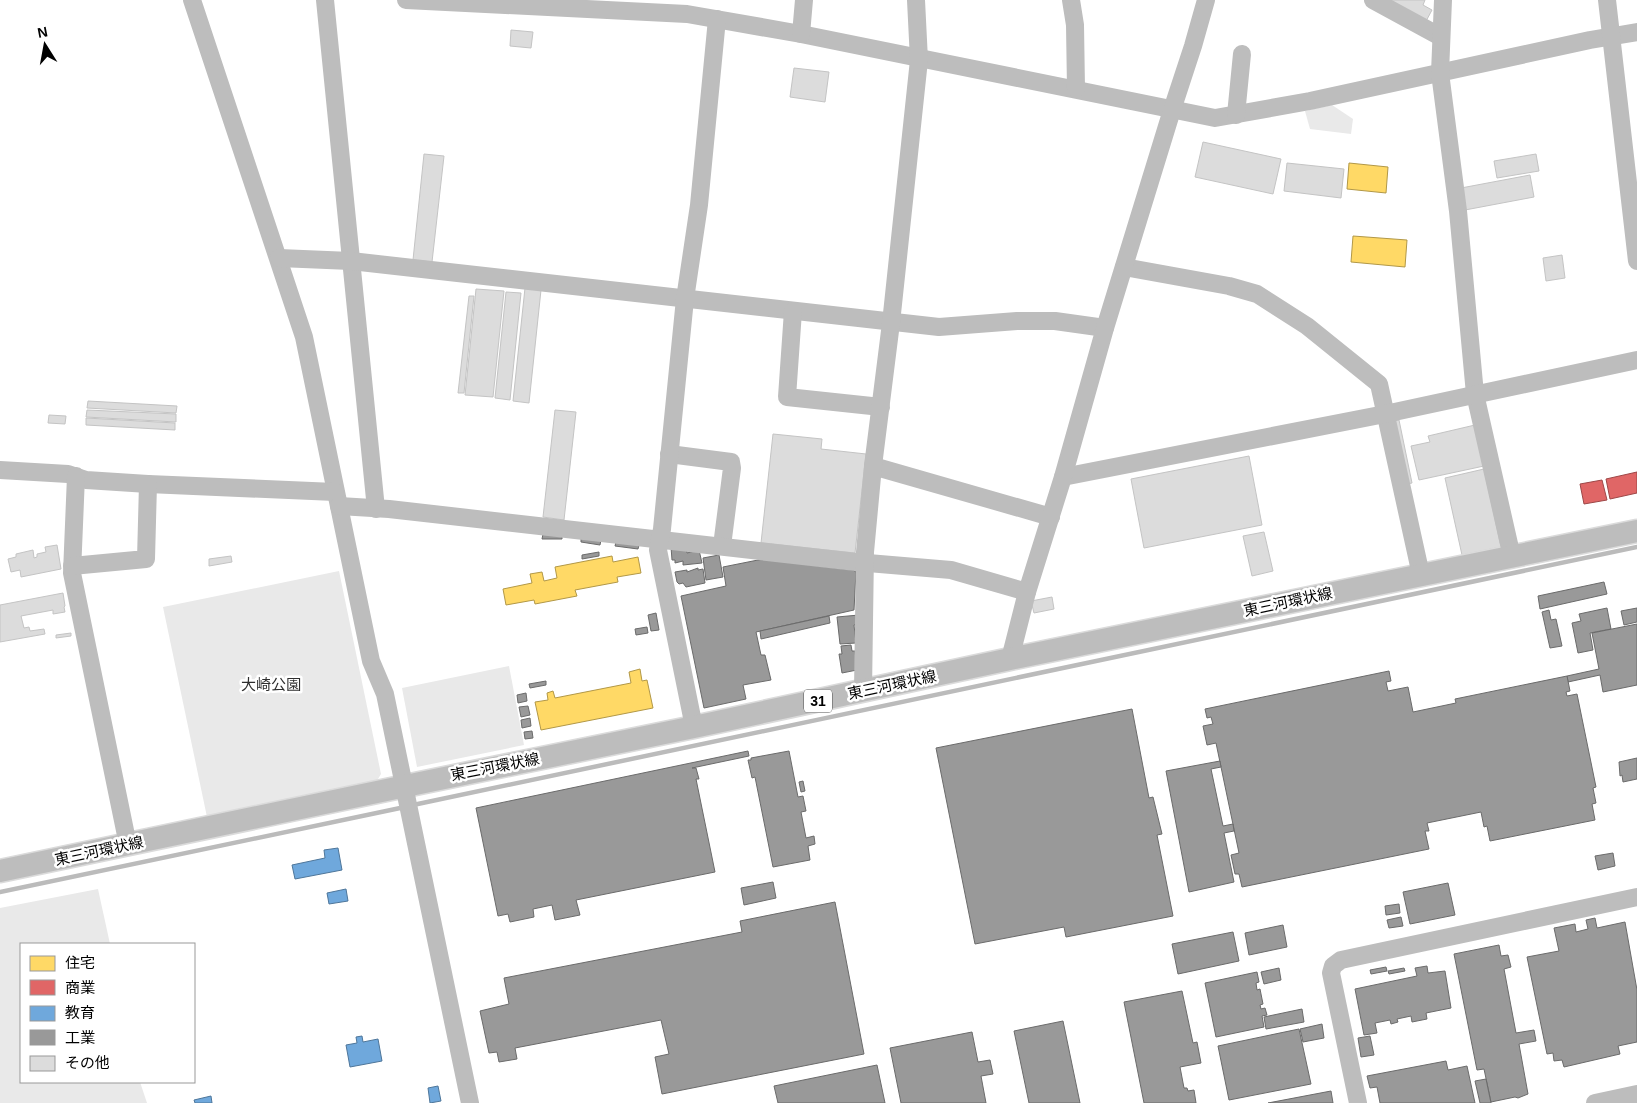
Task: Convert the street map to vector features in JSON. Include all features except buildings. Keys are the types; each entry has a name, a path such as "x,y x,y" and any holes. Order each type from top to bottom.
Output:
{"main road":[{"name":"東三河環状線","path":"0,871 694,727 1010,659 1637,531"}],"street":[{"path":"192,0 304,337 371,661 385,694 470,1103"},
{"path":"325,0 376,509"},
{"path":"406,0 687,7 717,18 1215,118 1310,101 1590,40 1637,32"},
{"path":"800,34 804,0"},
{"path":"863,691 866,562 873,466 891,323 919,60 916,0"},
{"path":"1071,0 1075,25 1076,89"},
{"path":"1010,659 1027,592 1063,477 1104,328 1206,0"},
{"path":"1374,0 1441,37"},
{"path":"1442,0 1440,73 1458,211 1476,394 1512,557"},
{"path":"1607,0 1637,261"},
{"path":"694,727 658,550 685,299 699,205 717,18"},
{"path":"1236,115 1242,54"},
{"path":"279,258 351,261 891,323 939,327 1017,321 1055,321 1104,328"},
{"path":"1124,266 1258,294 1307,326 1379,384 1420,575"},
{"path":"793,311 787,397 881,407"},
{"path":"1063,477 1385,414 1637,360"},
{"path":"669,454 731,462 732,468 722,546"},
{"path":"873,466 1051,517"},
{"path":"0,470 68,474 86,480 337,499 376,509 951,570 1027,592"},
{"path":"76,476 72,566 82,626 128,845"},
{"path":"72,566 146,559 148,484"},
{"path":"1358,1103 1331,973 1333,966 1341,960 1637,897"},
{"path":"1595,1103 1637,1094"}],"green space":[{"path":"1332,105 1353,119 1351,134 1310,129 1305,111"},
{"name":"大崎公園","path":"339,571 381,774 375,784 207,817 163,607"},
{"path":"509,666 524,745 417,767 402,688"},
{"path":"98,889 110,943 20,943 20,1083 140,1083 147,1103 0,1103 0,908"}],"waterway":[{"path":"413,805 1637,547"},
{"path":"0,892 405,807"}]}
